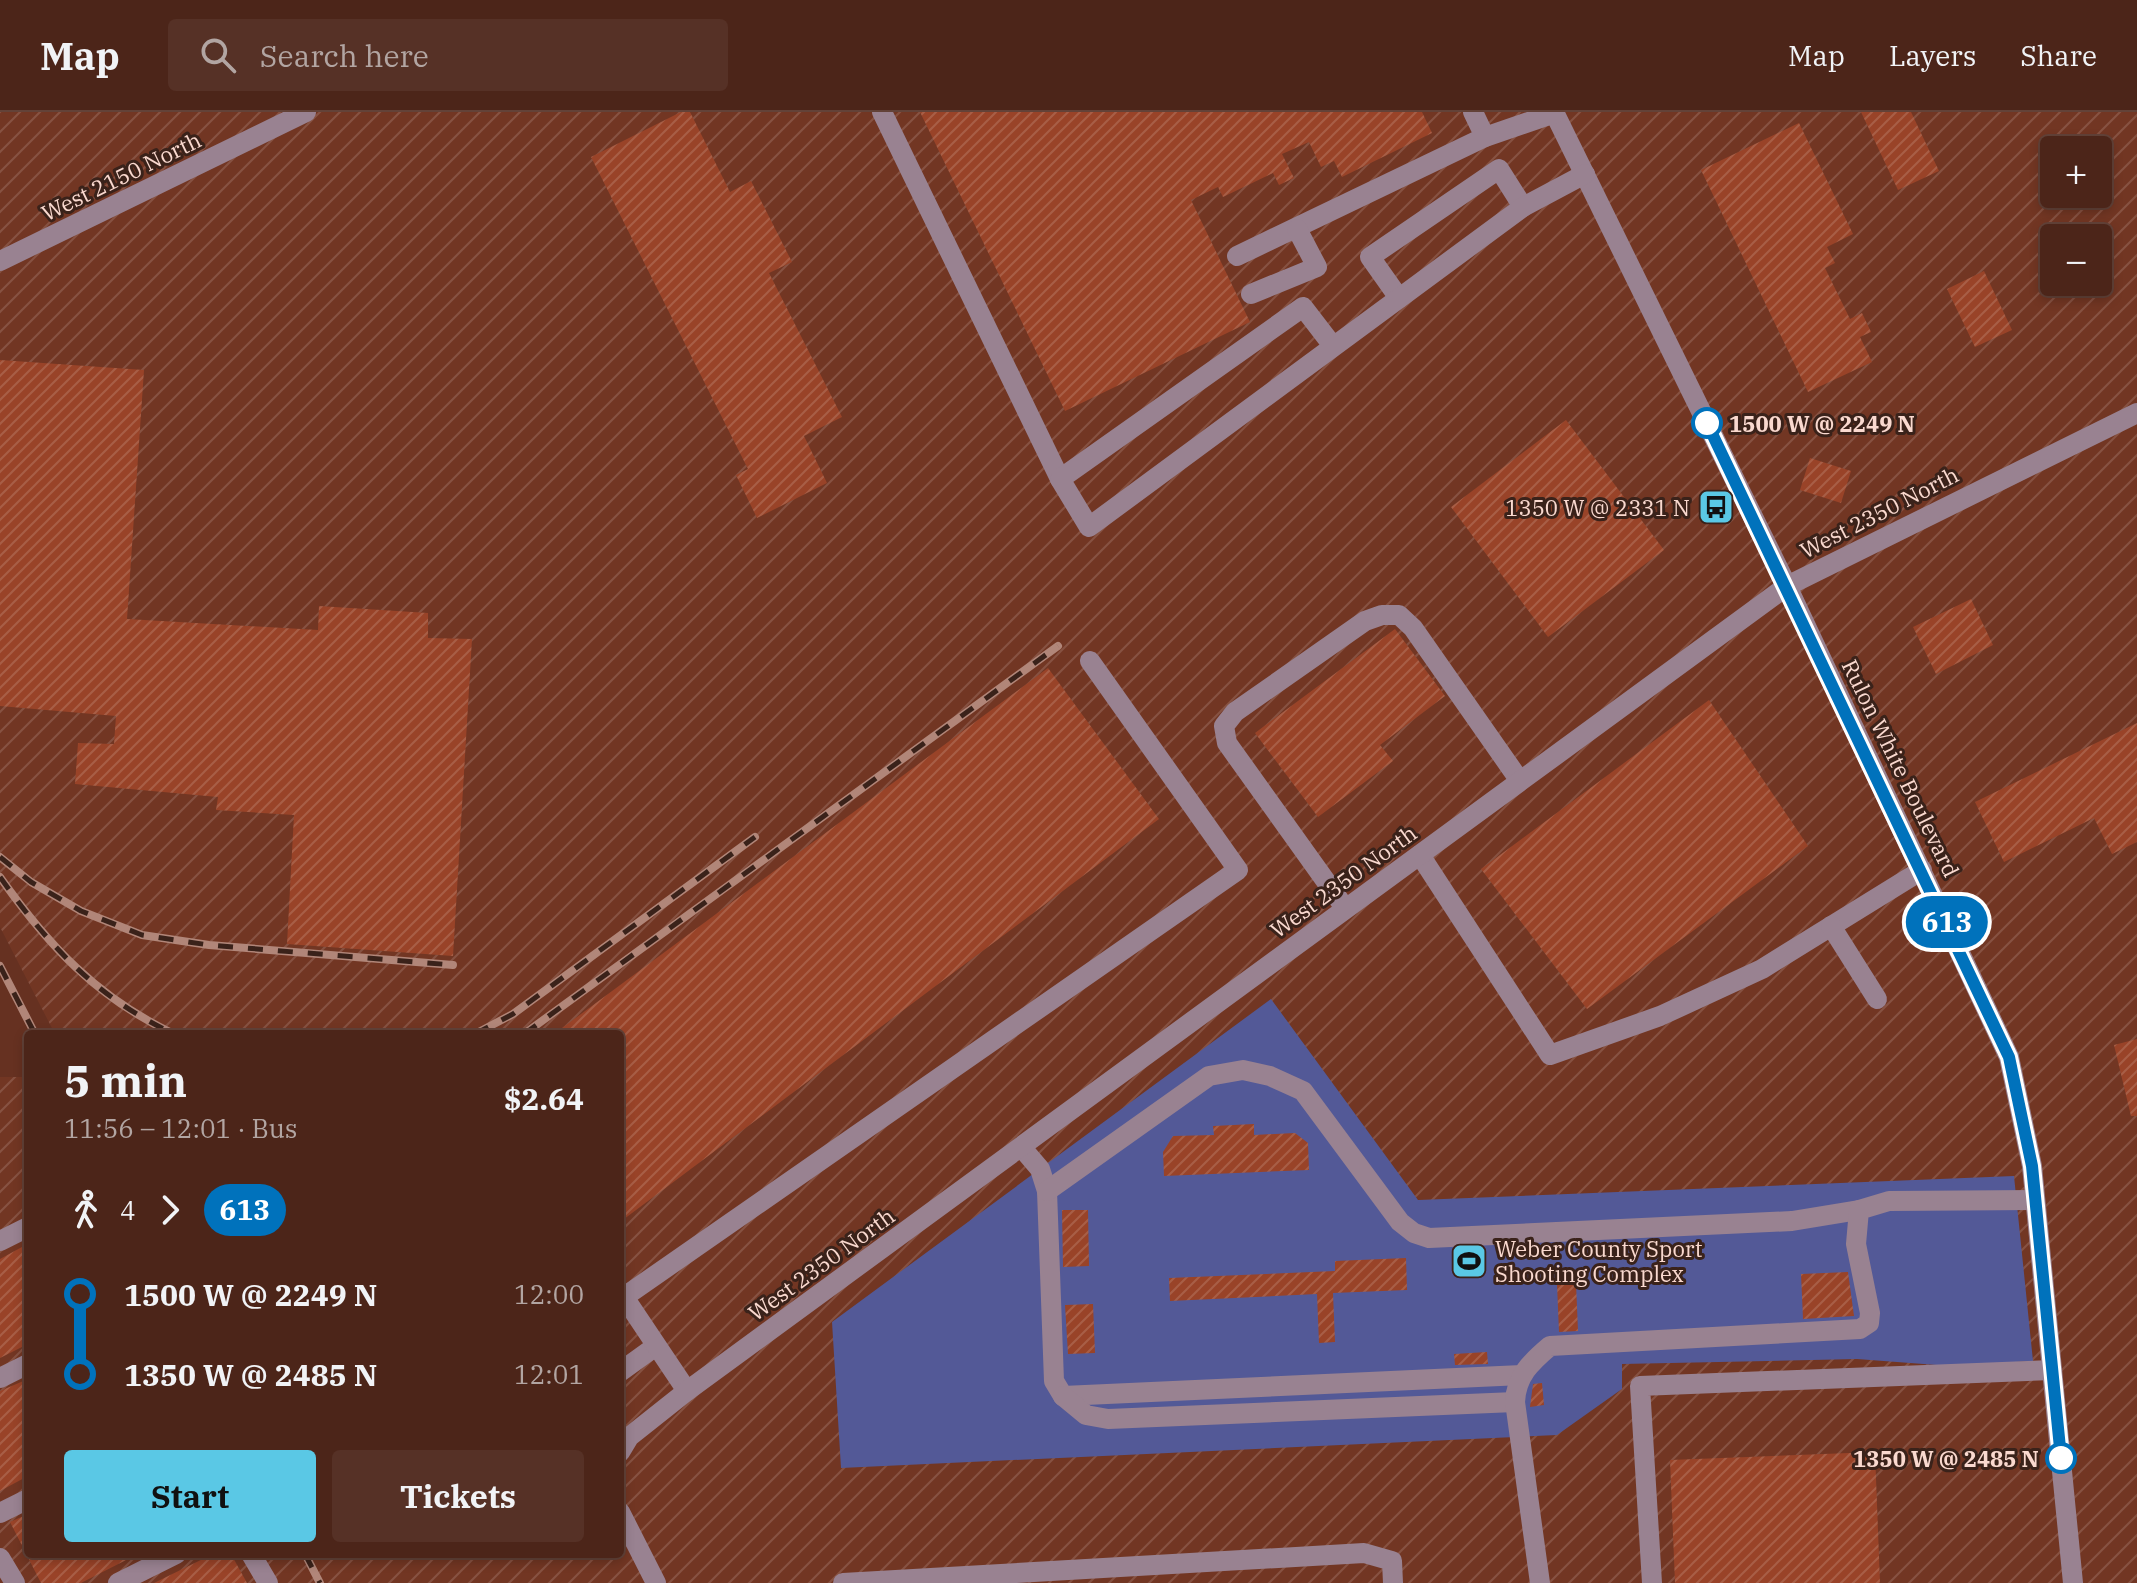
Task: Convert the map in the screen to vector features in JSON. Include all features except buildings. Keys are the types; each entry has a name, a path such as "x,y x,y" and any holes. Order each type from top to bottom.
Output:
{"street":[{"name":"West 2150 North","path":"0,261 306,112"},
{"path":"882,112 1060,479 1089,527 1523,207 1585,174"},
{"path":"1473,112 1485,137"},
{"path":"1237,256 1485,137 1554,113"},
{"name":"Rulon White Boulevard","path":"1554,113 1787,586 2009,1057 2032,1166 2073,1583"},
{"path":"1399,298 1370,257 1499,169 1523,207"},
{"path":"1251,294 1317,267 1297,229"},
{"path":"1060,479 1303,307 1333,346"},
{"name":"West 2350 North","path":"624,1445 629,1437 687,1391 1787,586 1921,517 2137,413"},
{"path":"1345,908 1227,743 1224,726 1235,712 1365,621 1382,615 1399,615 1413,628 1520,781"},
{"path":"624,1298 1238,870 1090,661"},
{"path":"1420,855 1550,1055 1673,1010 1762,969 1922,870"},
{"path":"1831,926 1877,999"},
{"path":"1047,1191 1209,1076 1243,1070 1270,1076 1303,1091 1400,1222 1414,1233 1429,1238 1792,1221 1859,1210 1889,1201 2035,1200"},
{"path":"1022,1148 1040,1169 1047,1191 1054,1381 1063,1396 1086,1415 1108,1419 1515,1402"},
{"path":"1540,1583 1515,1402 1515,1388 1522,1375 1550,1346 1860,1329 1869,1323 1870,1313 1856,1244 1859,1210"},
{"path":"0,1241 24,1229"},
{"path":"624,1302 687,1391"},
{"path":"624,1369 656,1346"},
{"path":"0,1378 24,1366"},
{"path":"1652,1583 1640,1386 2052,1370"},
{"path":"1063,1396 1522,1375"},
{"path":"0,1513 24,1501"},
{"path":"624,1520 656,1583"},
{"path":"843,1583 1364,1553 1392,1561 1393,1583"},
{"path":"0,1558 15,1583"},
{"path":"118,1583 168,1558"},
{"path":"253,1558 268,1583"}],"shaded area":[{"path":"0,112 2137,112 2137,1583 0,1583 0,1077 24,1077 24,1558 624,1558 624,1030 53,1030 0,927"},
{"name":"Weber County Sport Shooting Complex","path":"1271,999 1418,1200 2014,1176 2033,1361 1950,1366 1857,1359 1622,1364 1622,1389 1557,1435 841,1468 832,1322"}],"railway":[{"path":"530,1030 1058,646"},
{"path":"483,1030 513,1014 755,837"},
{"path":"0,857 31,882 81,911 142,935 209,945 453,965"},
{"path":"0,877 76,968 121,1004 166,1030"},
{"path":"0,966 33,1030"},
{"path":"307,1558 320,1583"}],"bus line":[{"name":"613","path":"1707,423 2009,1057 2032,1166 2061,1458"}],"place":[{"name":"1500 W @ 2249 N","path":"1707,423"},
{"name":"1350 W @ 2331 N","path":"1716,507"},
{"name":"Weber County Sport Shooting Complex","path":"1469,1261"},
{"name":"1350 W @ 2485 N","path":"2061,1458"}]}
